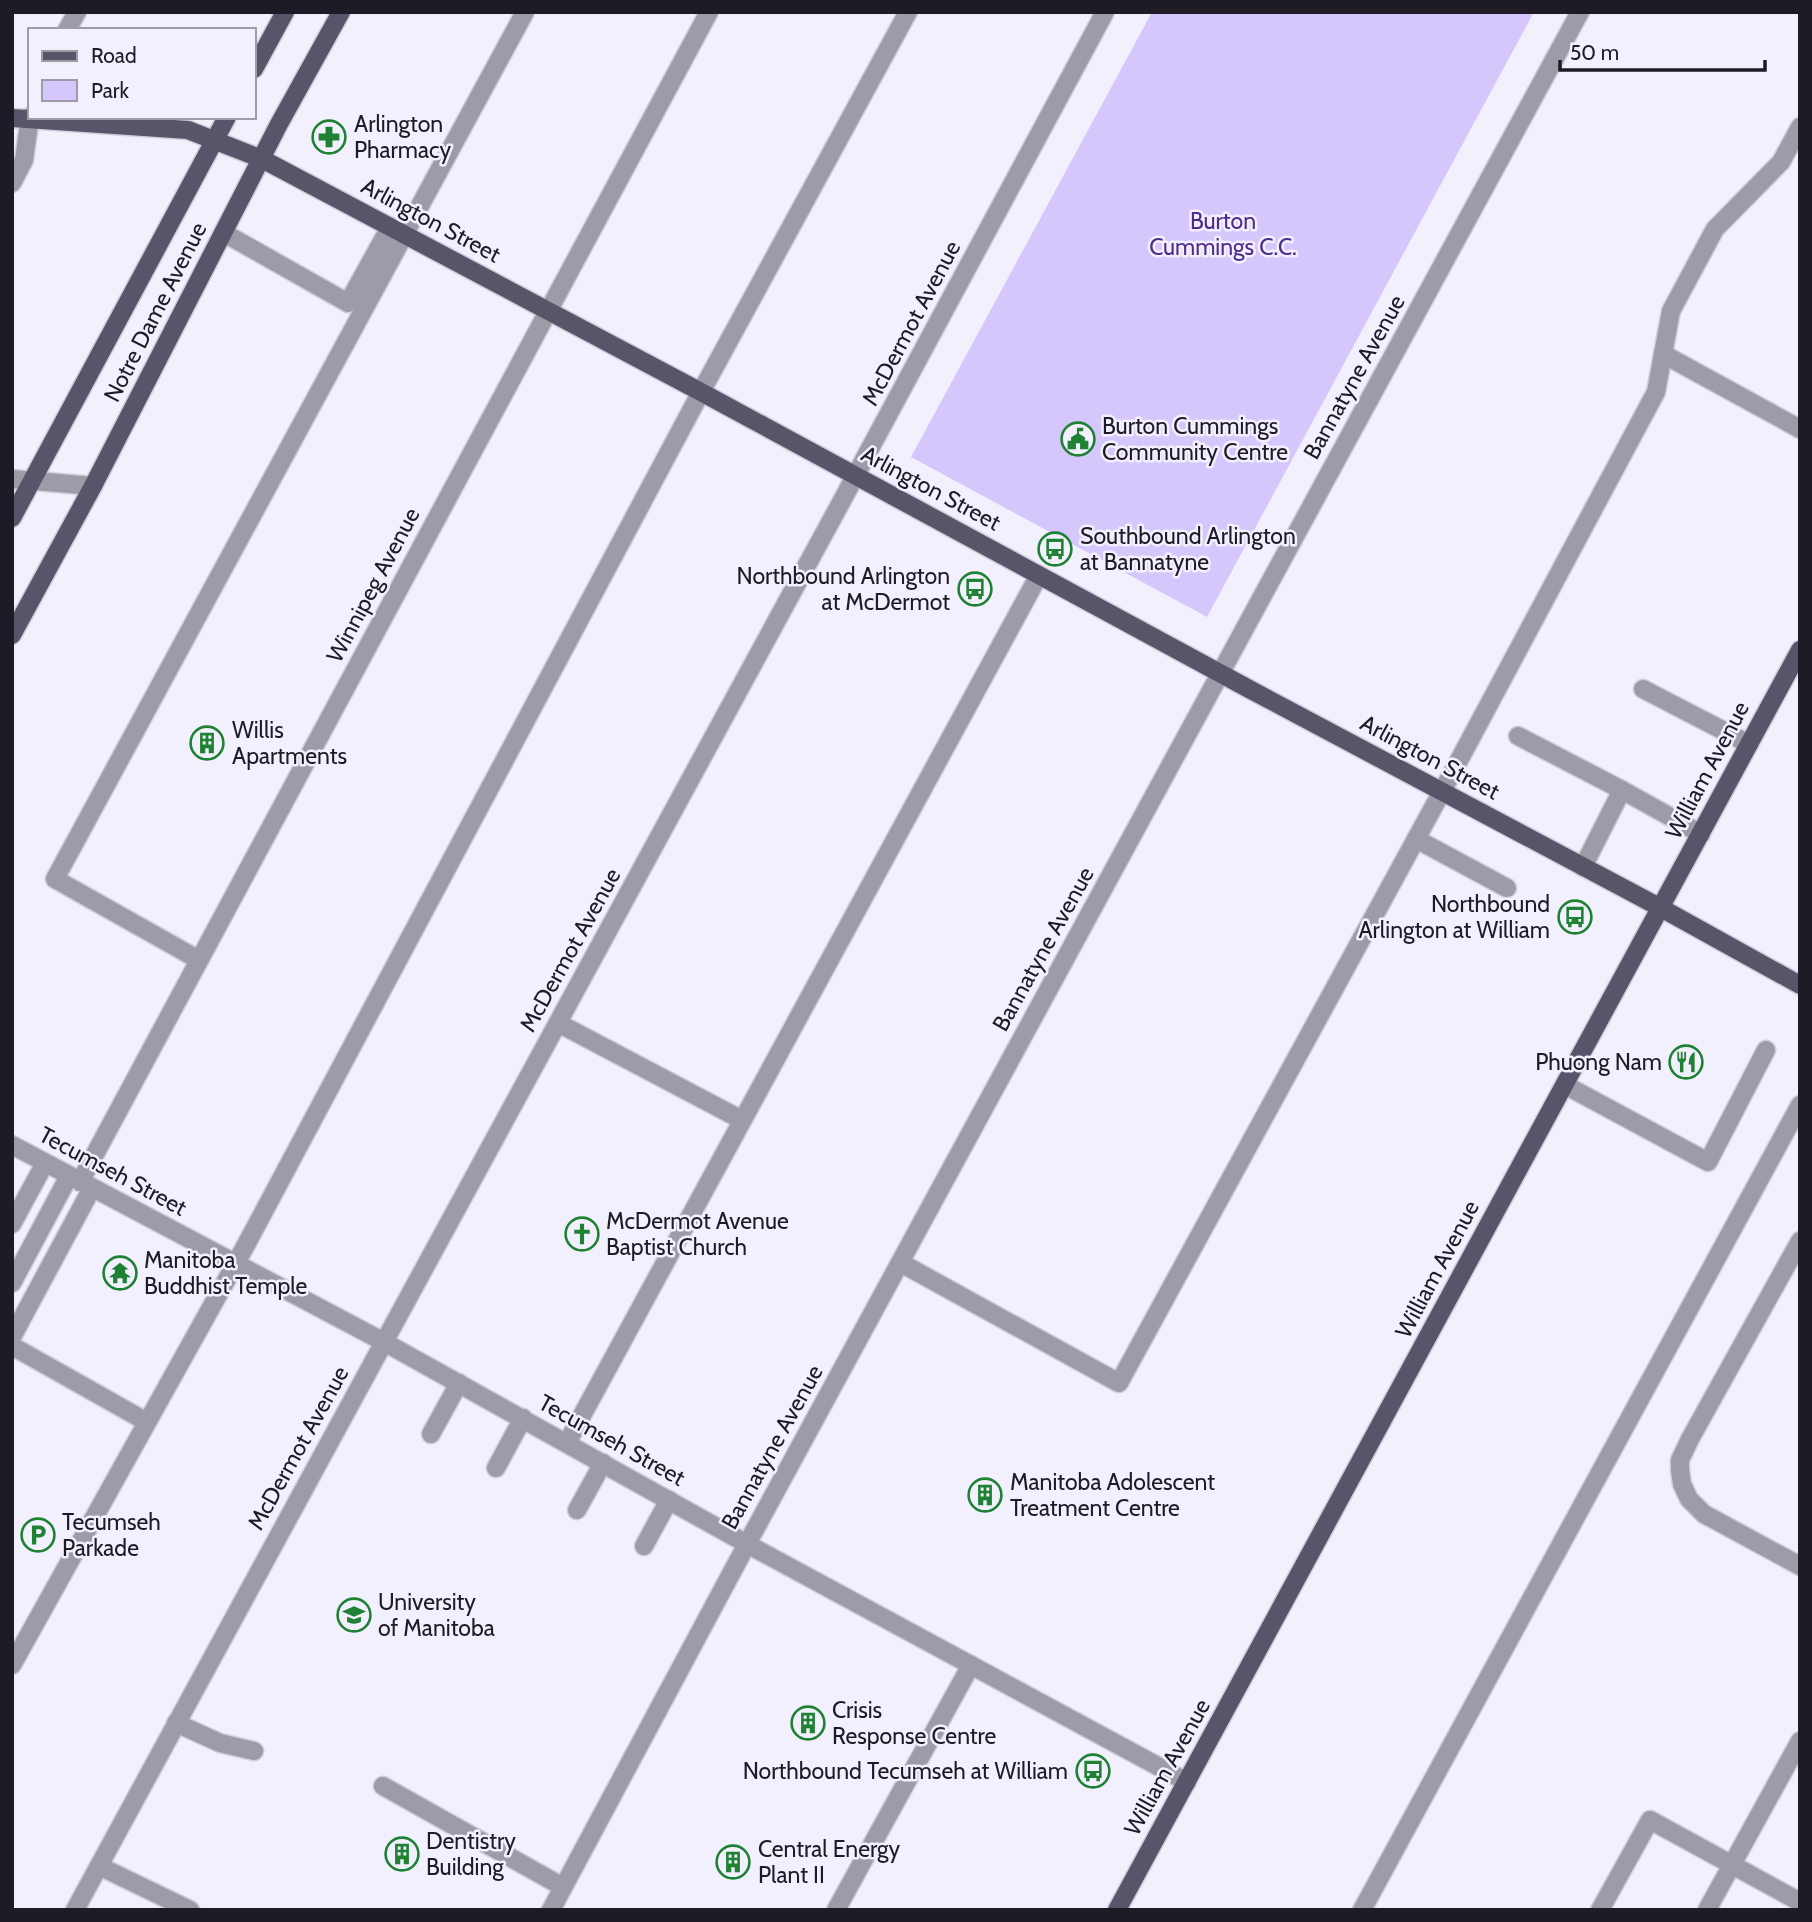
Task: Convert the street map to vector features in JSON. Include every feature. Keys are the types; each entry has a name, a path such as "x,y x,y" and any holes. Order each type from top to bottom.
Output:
{"main road":[{"path":"256,65 285,12"},
{"name":"Notre Dame Avenue","path":"12,635 93,486 279,124 341,12"},
{"name":"Arlington Street","path":"38,119 188,130 262,159 701,392 1800,985"},
{"name":"Notre Dame Avenue","path":"12,518 227,119"},
{"name":"William Avenue","path":"1117,1910 1800,650"}],"street":[{"path":"68,28 77,12"},
{"path":"199,960 55,879 397,230 525,12"},
{"name":"Winnipeg Avenue","path":"80,1182 709,12"},
{"path":"12,1665 235,1264 701,392 908,12"},
{"name":"McDermot Avenue","path":"75,1910 856,476 1105,12"},
{"name":"Bannatyne Avenue","path":"551,1910 747,1544 1580,12"},
{"path":"12,183 24,160 24,118"},
{"path":"901,1262 1119,1383 1442,792 1656,392 1671,311 1715,229 1781,162 1800,127"},
{"path":"224,233 348,303 397,230"},
{"path":"1663,354 1800,429"},
{"path":"12,479 93,486"},
{"path":"567,1443 1039,575"},
{"path":"1643,689 1749,744"},
{"path":"1518,736 1701,834"},
{"path":"1583,867 1622,790"},
{"path":"1416,839 1507,888"},
{"path":"558,1023 742,1120"},
{"path":"1565,1085 1708,1162 1766,1050"},
{"path":"1362,1910 1800,1105"},
{"name":"Tecumseh Street","path":"12,1145 384,1342 747,1544 1187,1782"},
{"path":"12,1224 45,1163"},
{"path":"12,1283 80,1182"},
{"path":"12,1337 80,1182"},
{"path":"1800,1241 1680,1460 1682,1484 1689,1499 1704,1514 1800,1566"},
{"path":"12,1346 147,1422"},
{"path":"431,1434 459,1383"},
{"path":"496,1468 523,1418"},
{"path":"577,1510 603,1463"},
{"path":"644,1546 669,1500"},
{"path":"836,1910 971,1665"},
{"path":"176,1723 220,1742 254,1751"},
{"path":"1707,1910 1800,1741"},
{"path":"383,1786 563,1887"},
{"path":"1600,1910 1650,1820 1800,1902"},
{"path":"99,1866 190,1910"}],"green space":[{"name":"Burton Cummings C.C.","path":"1152,12 1534,12 1207,617 911,457"}],"place":[{"name":"Arlington Pharmacy","path":"329,137"},
{"name":"Burton Cummings Community Centre","path":"1078,439"},
{"name":"Southbound Arlington at Bannatyne","path":"1055,549"},
{"name":"Northbound Arlington at McDermot","path":"975,589"},
{"name":"Willis Apartments","path":"207,743"},
{"name":"Northbound Arlington at William","path":"1575,917"},
{"name":"Phuong Nam","path":"1686,1062"},
{"name":"McDermot Avenue Baptist Church","path":"582,1234"},
{"name":"Manitoba Buddhist Temple","path":"120,1273"},
{"name":"Manitoba Adolescent Treatment Centre","path":"985,1495"},
{"name":"Tecumseh Parkade","path":"38,1535"},
{"name":"University of Manitoba","path":"354,1615"},
{"name":"Crisis Response Centre","path":"808,1723"},
{"name":"Northbound Tecumseh at William","path":"1093,1771"},
{"name":"Dentistry Building","path":"402,1854"},
{"name":"Central Energy Plant II","path":"733,1862"}]}
